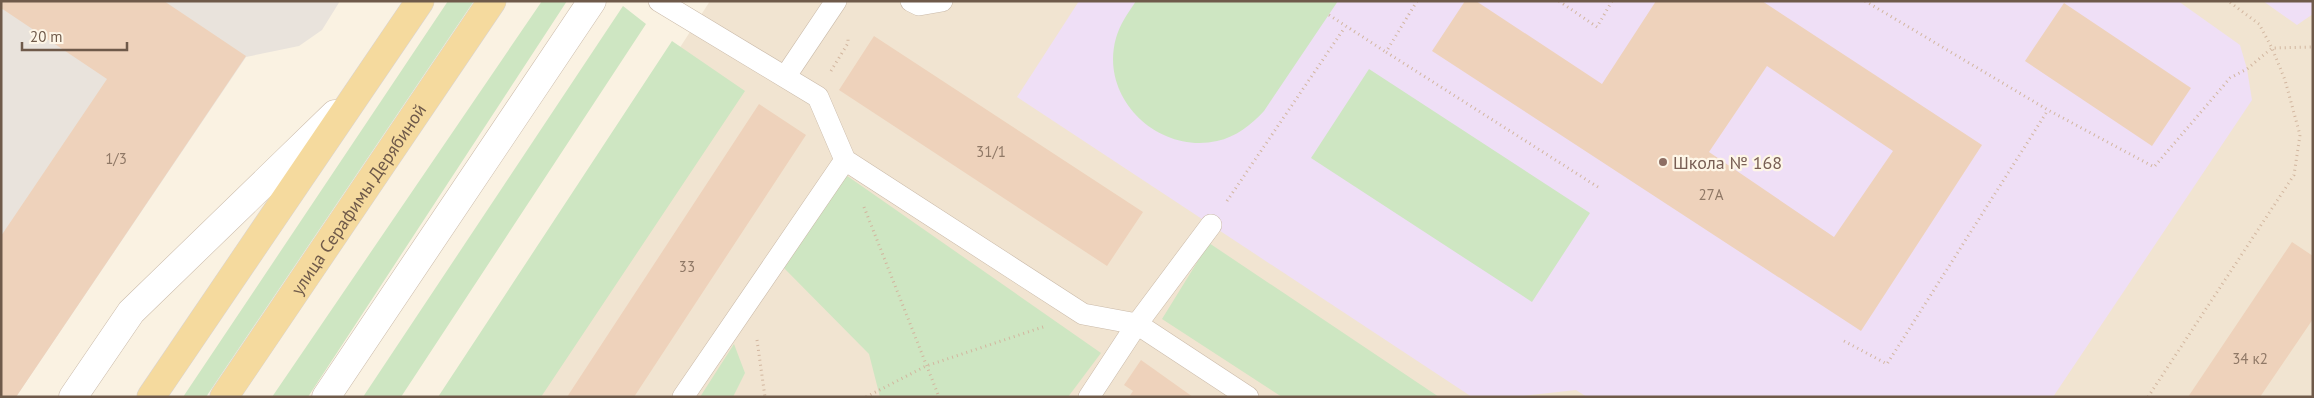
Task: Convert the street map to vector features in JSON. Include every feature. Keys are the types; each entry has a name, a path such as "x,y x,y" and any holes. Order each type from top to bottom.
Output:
{"main road":[{"path":"151,397 420,1"},
{"name":"улица Серафимы Дерябиной","path":"224,397 492,1"}],"street":[{"path":"326,397 592,1"},
{"path":"72,397 131,312 362,89"}],"lane":[{"path":"659,1 818,97 845,160 1083,314 1137,324 1248,397"},
{"path":"785,77 836,1"},
{"path":"911,1 919,5 942,1"},
{"path":"683,397 845,160"},
{"path":"1089,397 1137,324 1211,224"}],"path":[{"path":"1386,52 1417,1"},
{"path":"1559,1 1597,26 1612,1"},
{"path":"1865,1 2048,110 2154,167 2230,78 2247,69 2272,48 2313,47"},
{"path":"2148,397 2294,175 2300,135 2285,80 2272,48 2259,24 2228,1"},
{"path":"1329,15 1601,189"},
{"path":"1211,224 1345,26"},
{"path":"1844,341 1887,364 2048,110"},
{"path":"751,297 765,397"},
{"path":"866,397 926,366 1083,314"}],"shaded area":[{"path":"1,1 340,1 322,30 299,46 246,57 16,397 1,397"},
{"path":"710,1 2313,1 2313,397 454,397"},
{"name":"Школа № 168","path":"1079,1 2178,1 2240,45 2247,69 2252,100 2053,397 1587,397 1576,390 1514,397 1472,397 1017,97"},
{"path":"2263,1 2313,1 2313,14 2297,25"}],"green space":[{"path":"448,1 474,1 206,397 183,397"},
{"path":"542,1 567,1 308,397 272,397"},
{"path":"1136,1 1338,1 1259,116 1243,130 1231,137 1217,141 1195,143 1174,139 1155,130 1138,117 1125,100 1116,81 1113,60 1116,38 1122,23"},
{"path":"623,6 646,24 401,397 363,397"},
{"path":"672,41 745,91 541,397 438,397"},
{"path":"1369,69 1590,213 1532,302 1311,158"},
{"path":"843,173 1101,353 1068,397 880,397 869,354 781,265"},
{"path":"1209,243 1439,397 1282,397 1162,319"},
{"path":"734,344 745,373 733,397 700,397"}],"building":[{"path":"1,1 164,1 246,56 16,397 1,397 1,236 107,79 1,8"},
{"path":"1465,1 1476,1 1602,84 1656,1 1762,1 1982,145 1861,331 1432,51","holes":["1767,66 1893,151 1834,237 1709,152"]},
{"path":"2064,3 2191,88 2152,146 2025,61"},
{"path":"874,36 1143,212 1107,266 839,90"},
{"path":"759,104 806,135 634,397 567,397"},
{"path":"2292,242 2313,256 2313,319 2260,397 2188,397"},
{"path":"1141,360 1193,397 1129,397 1133,391 1124,385"}],"place":[{"name":"Школа № 168","path":"1663,162"}]}
